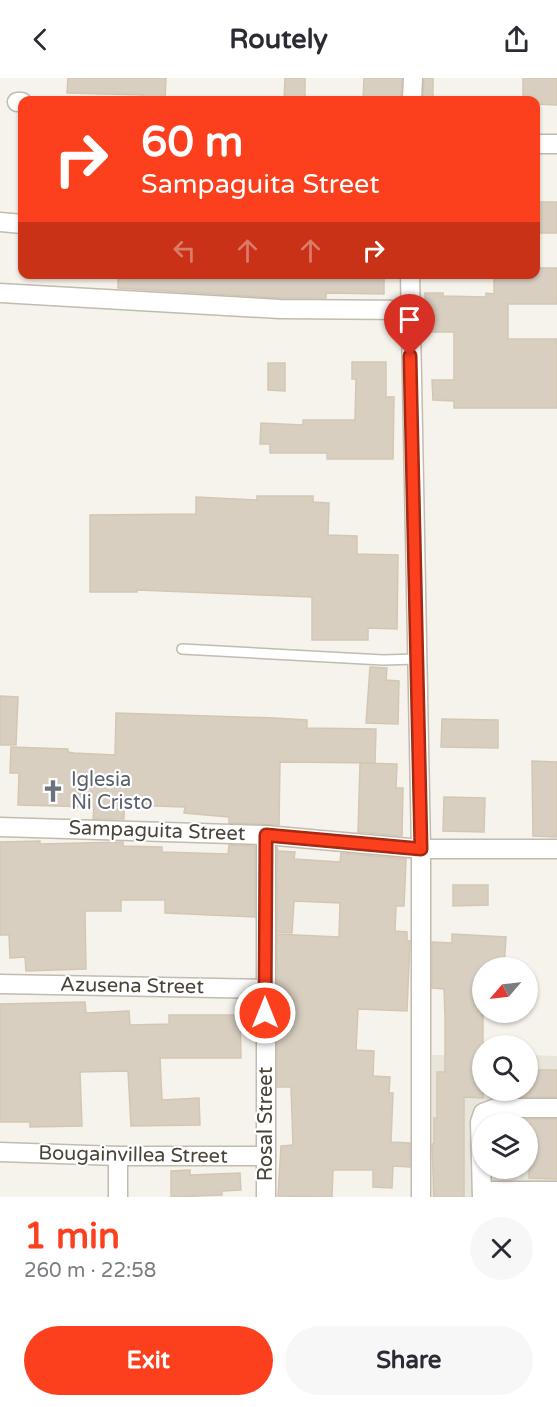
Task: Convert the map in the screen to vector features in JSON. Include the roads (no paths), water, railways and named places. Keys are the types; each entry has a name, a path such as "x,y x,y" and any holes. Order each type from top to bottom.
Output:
{"street":[{"path":"412,96 413,78"},
{"path":"540,144 557,144"},
{"path":"0,222 18,224"},
{"path":"410,279 408,309 421,849 421,1197"},
{"path":"0,293 280,309 408,309"},
{"name":"Sampaguita Street","path":"0,827 266,835 421,849 557,849"},
{"name":"Rosal Street","path":"266,835 266,1197"},
{"name":"Azusena Street","path":"0,984 265,989"},
{"path":"557,1108 496,1108 483,1113 480,1122 482,1194 557,1191"},
{"name":"Bougainvillea Street","path":"0,1152 118,1156 266,1156"},
{"path":"118,1156 118,1197"}],"lane":[{"path":"182,649 383,660 417,659"}],"place":[{"name":"Iglesia Ni Cristo","path":"53,791"}]}
